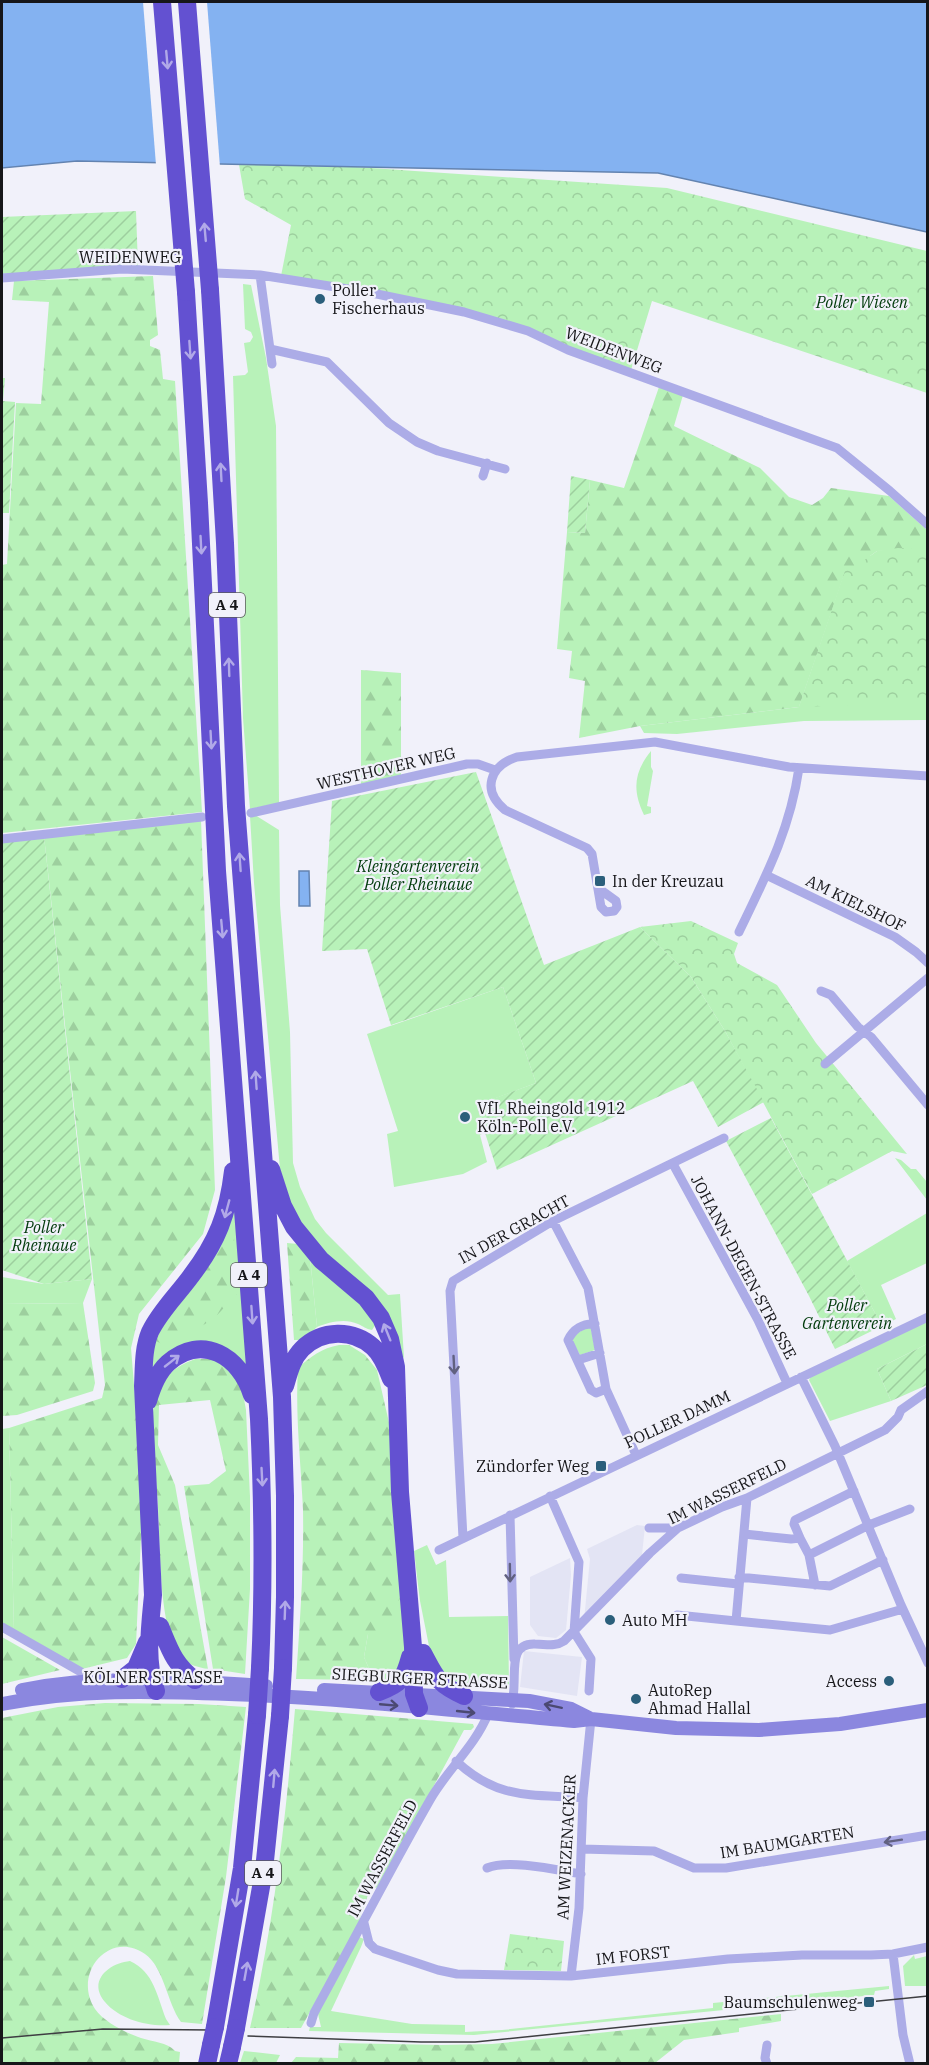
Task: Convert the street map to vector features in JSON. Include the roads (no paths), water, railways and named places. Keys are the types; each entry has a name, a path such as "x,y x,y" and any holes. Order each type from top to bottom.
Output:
{"highway":[{"name":"A 4","path":"162,2 186,292 217,871 238,1131 263,1501 263,1607 258,1715 242,1868 207,2064"},
{"name":"A 4","path":"187,2 210,290 225,543 236,806 282,1397 285,1496 283,1668 280,1716 264,1870 230,2055"},
{"path":"156,1683 163,1668 155,1627 153,1595 146,1411 143,1386 144,1352 150,1333 160,1315 192,1276 213,1244 220,1228 230,1200 238,1131"},
{"path":"261,1138 283,1206 294,1227 321,1260 366,1299 381,1318 390,1339 396,1367 400,1492 411,1620 418,1650 419,1699"},
{"path":"282,1397 291,1364 301,1350 314,1339 333,1333 349,1334 375,1348 396,1390"},
{"path":"146,1411 157,1376 167,1364 181,1354 211,1351 223,1355 242,1371 248,1381 259,1419"},
{"path":"122,1679 139,1664 155,1627"},
{"path":"155,1627 182,1670 195,1680"},
{"path":"379,1692 397,1685 418,1650"},
{"path":"418,1650 438,1680 446,1688 464,1696"}],"main road":[{"name":"KÖLNER STRASSE","path":"2,1694 53,1685 122,1679 269,1695"},
{"name":"KÖLNER STRASSE","path":"2,1704 36,1697 156,1683 195,1680 245,1685"},
{"name":"SIEGBURGER STRASSE","path":"245,1685 379,1692 488,1714 574,1721 591,1719 676,1728 759,1730 850,1723 927,1710"},
{"name":"SIEGBURGER STRASSE","path":"269,1695 419,1699 464,1696 528,1701 571,1709 591,1719"}],"street":[{"name":"WEIDENWEG","path":"2,278 122,269 260,275 399,298 464,312 528,331 568,350 837,448 927,525"},
{"path":"260,275 272,364"},
{"path":"270,348 327,362 389,423 417,442 438,451 505,469"},
{"path":"483,476 487,463"},
{"path":"598,888 592,854 587,848 505,810 499,805 491,787 495,770 505,761 517,757 654,742 799,768 927,776"},
{"name":"WESTHOVER WEG","path":"250,813 467,765 477,764 495,770"},
{"path":"739,932 781,843 790,816 799,768"},
{"path":"2,839 202,817"},
{"name":"AM KIELSHOF","path":"766,875 895,937 927,963"},
{"path":"825,1064 927,978"},
{"path":"821,991 831,995 872,1037 927,1105"},
{"name":"IN DER GRACHT","path":"463,1538 450,1286 459,1277 553,1221 724,1138"},
{"name":"JOHANN-DEGEN-STRASSE","path":"673,1164 758,1320 787,1383"},
{"path":"553,1221 588,1288 606,1389 636,1455"},
{"name":"POLLER DAMM","path":"439,1550 927,1317"},
{"path":"595,1324 572,1331 568,1340 591,1390 596,1393 606,1389"},
{"path":"578,1360 600,1353"},
{"path":"801,1377 838,1453 927,1663"},
{"name":"IM WASSERFELD","path":"514,1663 517,1653 523,1646 560,1644 650,1553 678,1528 747,1498 885,1430 898,1417 901,1410 927,1391"},
{"path":"815,1585 813,1552 800,1538 794,1522 854,1491"},
{"path":"550,1496 574,1546 579,1562 574,1632 591,1659 589,1691"},
{"path":"735,1621 747,1498"},
{"path":"813,1552 869,1525 910,1509"},
{"path":"510,1515 514,1663 513,1700 510,1715"},
{"path":"649,1528 678,1528"},
{"path":"744,1534 800,1538"},
{"path":"681,1578 830,1586 883,1560"},
{"path":"677,1615 830,1630 903,1609"},
{"path":"2,1627 93,1681"},
{"name":"IM WASSERFELD","path":"311,2023 314,2013 432,1797 456,1761 477,1737 488,1714"},
{"name":"AM WEIZENACKER","path":"571,1976 581,1874 583,1798 591,1719"},
{"path":"456,1761 474,1776 502,1791 583,1798"},
{"name":"IM BAUMGARTEN","path":"582,1849 654,1851 694,1868 726,1868 927,1835"},
{"path":"487,1868 510,1865 581,1874"},
{"name":"IM FORST","path":"364,1923 369,1943 375,1949 457,1974 571,1976 766,1956 893,1954 927,1947"},
{"path":"893,1954 903,2035 910,2064"},
{"path":"767,2045 765,2058 767,2064"}],"water":[{"path":"2,2 927,2 927,232 658,173 77,161 2,168"},
{"path":"299,871 309,871 310,906 299,906"}],"tram line":[{"path":"248,2036 475,2042 928,1996"},
{"path":"2,2038 103,2029 212,2030"}],"place":[{"name":"Poller Fischerhaus","path":"320,299"},
{"name":"In der Kreuzau","path":"600,881"},
{"name":"VfL Rheingold 1912 Köln-Poll e.V.","path":"465,1117"},
{"name":"Zündorfer Weg","path":"601,1466"},
{"name":"Auto MH","path":"610,1620"},
{"name":"Access","path":"889,1681"},
{"name":"AutoRep Ahmad Hallal","path":"636,1699"},
{"name":"Baumschulenweg","path":"869,2002"}],"park label":[{"name":"Poller Wiesen","path":"862,302"},
{"name":"Kleingartenverein Poller Rheinaue","path":"418,875"},
{"name":"Poller Rheinaue","path":"44,1236"},
{"name":"Poller Gartenverein","path":"847,1314"}]}
